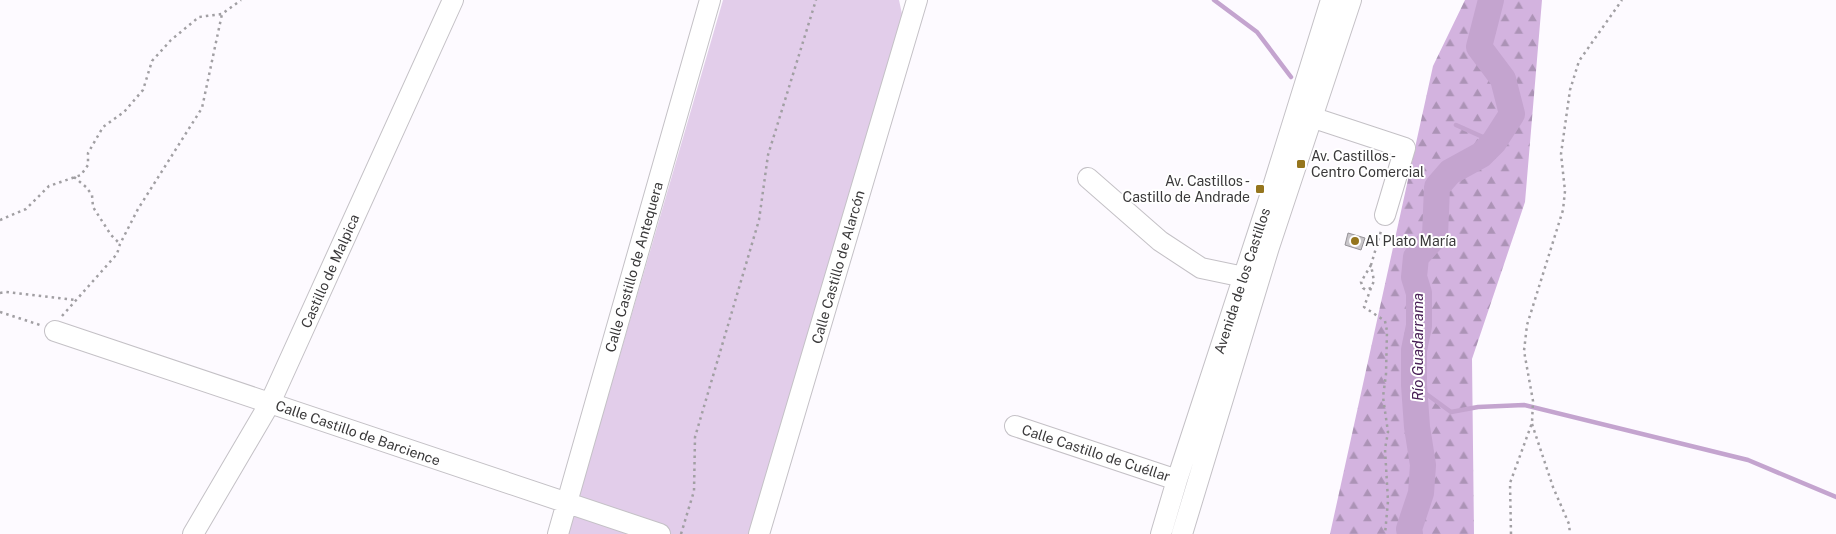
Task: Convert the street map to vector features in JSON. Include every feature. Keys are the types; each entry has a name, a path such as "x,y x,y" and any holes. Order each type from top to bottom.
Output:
{"street":[{"name":"Castillo de Malpica","path":"192,534 270,403 453,0"},
{"name":"Calle Castillo de Antequera","path":"558,534 710,0"},
{"name":"Calle Castillo de Alarcón","path":"759,534 916,0"},
{"name":"Avenida de los Castillos","path":"1161,534 1331,0"},
{"name":"Avenida de los Castillos","path":"1182,534 1266,256 1351,0"},
{"path":"1311,117 1405,148 1385,215"},
{"path":"1088,178 1160,241 1201,268 1244,277"},
{"name":"Calle Castillo de Barcience","path":"54,330 660,534"},
{"name":"Calle Castillo de Cuéllar","path":"1015,426 1177,480"}],"path":[{"path":"0,220 26,209 55,182 65,182 80,175 88,165 88,152 103,127 124,112 144,90 152,61 171,40 199,17 222,14 241,0"},
{"path":"681,534 694,491 695,437 758,220 768,155 816,0"},
{"path":"1511,534 1510,483 1532,423 1533,401 1524,351 1528,325 1563,210 1565,191 1561,154 1570,90 1580,61 1622,0"},
{"path":"0,312 54,330 76,300 117,254 120,244 138,209 202,108 222,14"},
{"path":"74,178 86,187 92,195 93,207 111,235 120,244"},
{"path":"1371,288 1366,290 1363,288 1362,282 1371,265 1385,215"},
{"path":"1371,265 1374,280 1364,307 1385,321 1387,331 1386,374 1383,397 1388,432 1385,449 1388,501 1385,534"},
{"path":"0,293 6,292 76,300"},
{"path":"1532,423 1552,486 1569,524 1570,534"}],"green space":[{"path":"1465,0 1542,0 1525,202 1472,359 1474,534 1330,534 1433,66"}],"shaded area":[{"path":"723,0 899,0 902,14 750,534 568,534"}],"building":[{"name":"Al Plato María","path":"1348,233 1365,238 1361,250 1345,245"}],"waterway":[{"path":"1214,0 1257,32 1291,77"},
{"name":"Río Guadarrama","path":"1410,534 1409,529 1421,493 1423,465 1417,427 1414,385 1414,350 1419,326 1419,293 1414,277 1416,257 1435,236 1437,187 1450,172 1481,155 1494,142 1512,114 1503,79 1479,47 1491,0"},
{"path":"1456,125 1494,142"},
{"path":"1414,385 1451,412 1478,407 1524,405 1748,460 1836,497"}],"place":[{"name":"Av. Castillos - Centro Comercial","path":"1301,164"},
{"name":"Av. Castillos - Castillo de Andrade","path":"1260,189"},
{"name":"Al Plato María","path":"1355,241"}]}
